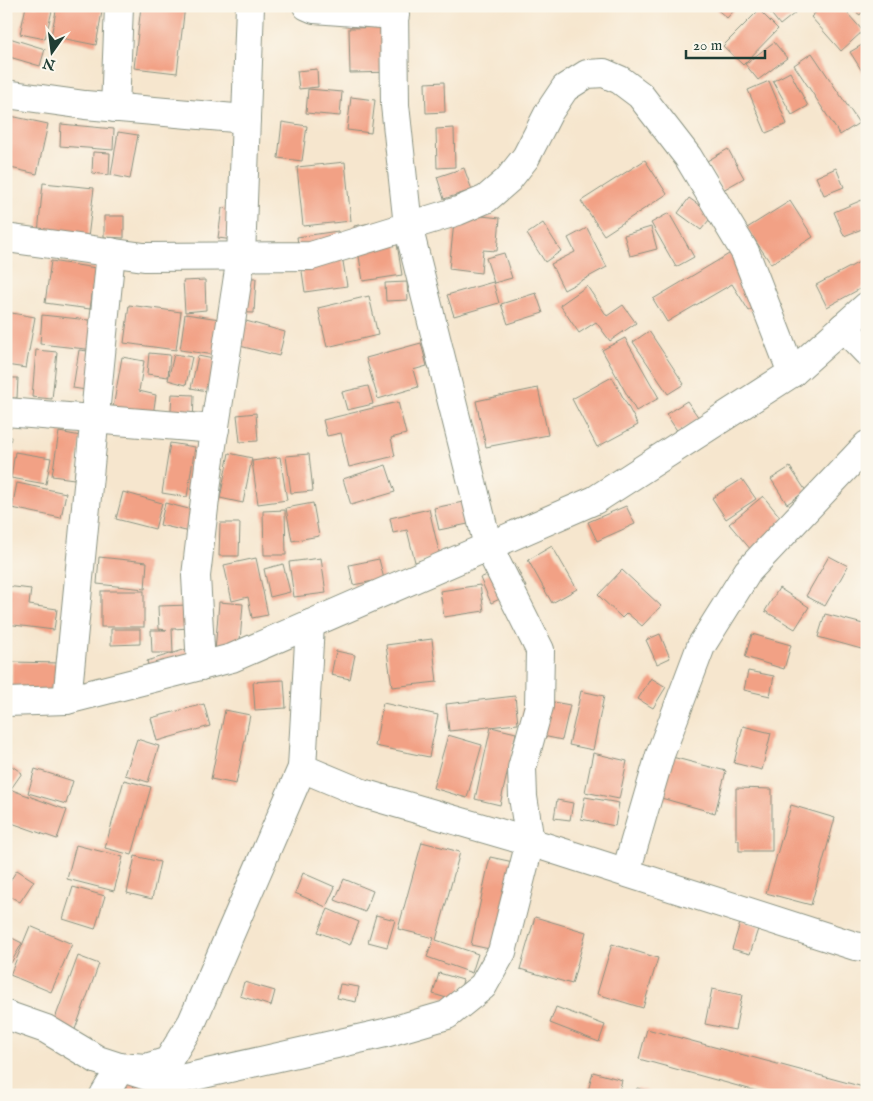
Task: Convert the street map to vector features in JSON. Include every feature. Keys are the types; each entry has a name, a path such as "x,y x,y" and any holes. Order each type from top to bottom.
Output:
{"street":[{"path":"115,108 119,6"},
{"path":"201,666 196,576 215,429 241,256 250,6"},
{"path":"6,1015 46,1029 98,1060 150,1077 181,1079 384,1033 447,1015 483,986 502,952 530,842 523,797 522,768 538,706 540,650 488,546 408,226 395,105 394,10 314,9 307,6"},
{"path":"6,238 144,257 311,256 458,211 486,199 508,180 526,157 549,112 566,88 587,74 604,72 620,80 640,95 688,157 745,252 792,373"},
{"path":"6,94 115,108 246,119"},
{"path":"67,700 111,252"},
{"path":"6,702 67,700 232,658 595,500 792,373 867,306"},
{"path":"843,327 867,352"},
{"path":"6,412 215,429"},
{"path":"626,872 660,755 701,646 748,571 867,445"},
{"path":"121,1067 146,1068 168,1061 192,1022 302,768 310,624"},
{"path":"302,768 362,793 530,842 846,943 867,948"},
{"path":"104,1095 121,1067"},
{"path":"121,1067 142,1095"}],"building":[{"path":"26,6 53,7 45,39 20,34"},
{"path":"57,6 103,6 96,45 51,36"},
{"path":"141,6 185,6 177,73 134,68"},
{"path":"713,6 738,6 727,18"},
{"path":"765,6 790,6 795,13 780,25"},
{"path":"823,6 841,6 863,31 841,51 811,17"},
{"path":"848,6 867,6 860,15"},
{"path":"759,10 778,29 743,65 723,46"},
{"path":"395,27 397,72 350,73 349,28"},
{"path":"6,37 45,49 40,66 6,56"},
{"path":"774,42 787,58 758,80 745,64"},
{"path":"867,42 867,79 850,52"},
{"path":"812,53 859,123 840,135 794,65"},
{"path":"317,69 318,87 299,89 297,71"},
{"path":"790,72 808,106 792,115 773,81"},
{"path":"769,81 787,124 766,133 748,90"},
{"path":"444,82 445,112 426,113 425,83"},
{"path":"308,89 342,92 340,116 306,113"},
{"path":"351,97 375,100 371,133 347,130"},
{"path":"6,115 48,124 37,174 6,167"},
{"path":"282,122 307,126 302,161 278,158"},
{"path":"61,124 114,129 113,150 60,146"},
{"path":"454,128 455,167 437,168 436,129"},
{"path":"118,132 138,135 130,179 111,175"},
{"path":"728,149 744,178 723,190 707,161"},
{"path":"93,152 110,153 109,175 92,173"},
{"path":"645,160 667,194 604,235 581,201"},
{"path":"345,162 351,221 303,226 297,167"},
{"path":"464,168 472,190 444,199 437,177"},
{"path":"836,168 844,187 824,195 816,177"},
{"path":"43,183 94,188 88,238 38,233"},
{"path":"689,198 713,215 701,230 678,213"},
{"path":"862,200 867,212 867,227 844,236 834,212"},
{"path":"790,201 813,237 771,264 747,228"},
{"path":"222,208 245,211 241,241 218,238"},
{"path":"455,213 500,218 497,251 483,250 481,273 449,269"},
{"path":"669,213 694,257 676,267 651,223"},
{"path":"104,216 124,216 124,238 104,237"},
{"path":"393,219 402,275 363,281 354,226"},
{"path":"543,223 561,251 545,262 527,234"},
{"path":"651,227 657,249 630,256 624,235"},
{"path":"587,228 607,267 564,290 551,264 575,252 568,238"},
{"path":"338,231 347,286 305,292 297,237"},
{"path":"734,251 765,302 749,311 732,284 667,322 653,299"},
{"path":"504,253 512,278 494,283 486,258"},
{"path":"867,258 867,285 827,307 816,285"},
{"path":"51,261 96,268 90,309 45,303"},
{"path":"226,277 256,278 254,313 225,312"},
{"path":"205,280 206,310 185,312 183,281"},
{"path":"407,282 408,300 386,301 385,283"},
{"path":"493,282 499,303 454,316 447,295"},
{"path":"587,286 607,316 623,305 636,323 610,341 596,322 579,333 560,305"},
{"path":"536,293 543,313 508,324 501,304"},
{"path":"369,296 378,335 327,347 318,308"},
{"path":"129,305 181,312 176,350 124,343"},
{"path":"6,312 35,317 26,368 6,365"},
{"path":"185,314 220,319 215,355 180,350"},
{"path":"42,315 98,321 95,350 40,344"},
{"path":"239,319 285,332 279,356 232,344"},
{"path":"649,331 684,384 668,394 633,342"},
{"path":"625,338 659,398 636,411 602,350"},
{"path":"421,343 427,366 413,370 418,387 378,399 366,358"},
{"path":"36,350 57,352 52,399 32,397"},
{"path":"79,350 97,352 92,391 73,388"},
{"path":"149,353 170,355 168,377 147,374"},
{"path":"174,354 192,357 186,385 168,380"},
{"path":"198,356 224,361 217,393 191,388"},
{"path":"122,357 144,361 139,391 156,395 153,415 113,408"},
{"path":"612,377 638,425 597,447 572,399"},
{"path":"6,378 18,378 17,398 6,398"},
{"path":"368,386 373,404 347,410 342,392"},
{"path":"538,388 548,435 486,447 476,401"},
{"path":"172,394 194,395 193,425 170,424"},
{"path":"687,401 699,418 678,432 666,414"},
{"path":"398,402 406,434 391,438 395,456 349,467 341,433 327,436 323,420"},
{"path":"256,413 258,441 240,442 237,415"},
{"path":"59,432 81,436 74,479 52,476"},
{"path":"6,436 11,437 7,465 6,465"},
{"path":"170,443 195,447 187,497 162,493"},
{"path":"15,452 51,458 46,484 11,478"},
{"path":"229,453 252,458 243,503 220,498"},
{"path":"309,454 313,491 291,493 286,456"},
{"path":"280,457 287,500 258,504 252,461"},
{"path":"386,465 395,492 351,505 343,479"},
{"path":"790,467 806,491 787,504 771,479"},
{"path":"742,479 756,499 726,519 712,498"},
{"path":"17,483 66,493 61,518 12,508"},
{"path":"123,492 162,503 155,529 116,519"},
{"path":"763,496 785,523 752,551 729,524"},
{"path":"463,502 468,524 439,530 434,508"},
{"path":"165,503 205,513 199,534 160,525"},
{"path":"313,503 319,536 292,541 286,508"},
{"path":"626,506 635,524 597,541 588,522"},
{"path":"429,509 440,556 415,562 407,530 393,533 390,518"},
{"path":"285,510 286,555 264,555 263,511"},
{"path":"220,523 240,523 239,556 219,556"},
{"path":"552,546 577,589 552,603 528,560"},
{"path":"829,556 848,566 825,606 806,596"},
{"path":"99,557 147,562 145,589 97,584"},
{"path":"256,558 268,615 252,618 248,597 232,601 224,565"},
{"path":"321,558 326,593 294,597 289,562"},
{"path":"379,559 384,579 353,585 349,565"},
{"path":"515,563 526,587 491,603 480,578"},
{"path":"283,564 290,592 270,597 264,569"},
{"path":"622,570 661,606 642,626 627,613 622,618 598,595"},
{"path":"480,585 484,611 444,617 440,591"},
{"path":"6,586 31,589 29,605 57,609 54,630 6,624"},
{"path":"779,588 809,607 795,629 765,611"},
{"path":"101,591 144,591 144,627 101,627"},
{"path":"219,602 243,604 239,654 215,652"},
{"path":"190,605 191,628 172,629 173,653 152,653 151,630 167,630 159,629 158,606"},
{"path":"825,614 867,625 865,650 818,637"},
{"path":"111,629 140,629 140,644 111,645"},
{"path":"660,634 670,658 657,664 646,640"},
{"path":"752,634 791,645 784,669 745,657"},
{"path":"432,639 437,682 392,687 386,645"},
{"path":"197,646 203,668 153,683 147,661"},
{"path":"336,651 355,655 350,679 331,675"},
{"path":"12,662 60,663 60,696 12,696"},
{"path":"748,671 774,676 770,696 744,690"},
{"path":"651,678 666,687 653,708 638,699"},
{"path":"284,680 286,708 255,710 253,682"},
{"path":"581,691 604,696 593,750 569,745"},
{"path":"515,696 518,724 449,731 446,704"},
{"path":"526,697 570,705 562,740 519,731"},
{"path":"383,703 438,715 429,757 375,746"},
{"path":"204,704 210,726 157,741 151,718"},
{"path":"225,710 250,715 236,784 211,779"},
{"path":"743,726 771,733 762,770 734,763"},
{"path":"491,727 516,733 500,805 475,799"},
{"path":"448,735 482,745 467,798 433,788"},
{"path":"137,739 159,746 148,782 125,775"},
{"path":"593,753 627,761 619,799 585,792"},
{"path":"672,757 726,771 715,813 661,798"},
{"path":"6,762 22,773 6,796"},
{"path":"35,769 73,781 66,804 28,793"},
{"path":"124,780 151,787 132,855 105,848"},
{"path":"736,788 772,789 772,851 739,851 739,840 736,840"},
{"path":"12,790 67,810 57,839 6,821 6,806"},
{"path":"585,797 619,803 615,826 581,819"},
{"path":"557,800 573,803 570,820 554,818"},
{"path":"791,805 835,818 811,905 766,893"},
{"path":"422,842 460,852 436,940 478,954 472,973 427,957 434,938 398,929"},
{"path":"76,845 123,857 114,891 67,879"},
{"path":"135,856 160,862 152,899 127,893"},
{"path":"490,857 527,865 508,953 471,945"},
{"path":"17,870 34,881 20,902 6,894 6,887"},
{"path":"303,873 335,887 326,907 295,893"},
{"path":"344,879 373,891 365,912 335,900"},
{"path":"73,887 105,896 95,929 63,919"},
{"path":"328,909 359,922 350,945 318,932"},
{"path":"376,915 395,920 387,947 368,942"},
{"path":"535,917 586,932 572,984 520,969"},
{"path":"741,920 759,926 750,954 732,949"},
{"path":"30,926 72,944 51,992 10,975"},
{"path":"6,935 22,943 11,963 6,961"},
{"path":"612,944 658,958 643,1008 597,994"},
{"path":"78,956 99,964 74,1032 53,1024"},
{"path":"439,973 463,980 457,1001 433,994"},
{"path":"244,982 275,991 271,1006 240,996"},
{"path":"340,984 359,987 356,1002 337,998"},
{"path":"712,989 742,995 735,1030 705,1024"},
{"path":"556,1007 605,1025 599,1042 550,1023"},
{"path":"647,1029 867,1088 867,1095 771,1095 639,1059"},
{"path":"593,1072 622,1080 618,1095 587,1095"},
{"path":"121,1074 144,1084 139,1095 112,1095"},
{"path":"637,1088 661,1094 661,1095 635,1095"}]}
